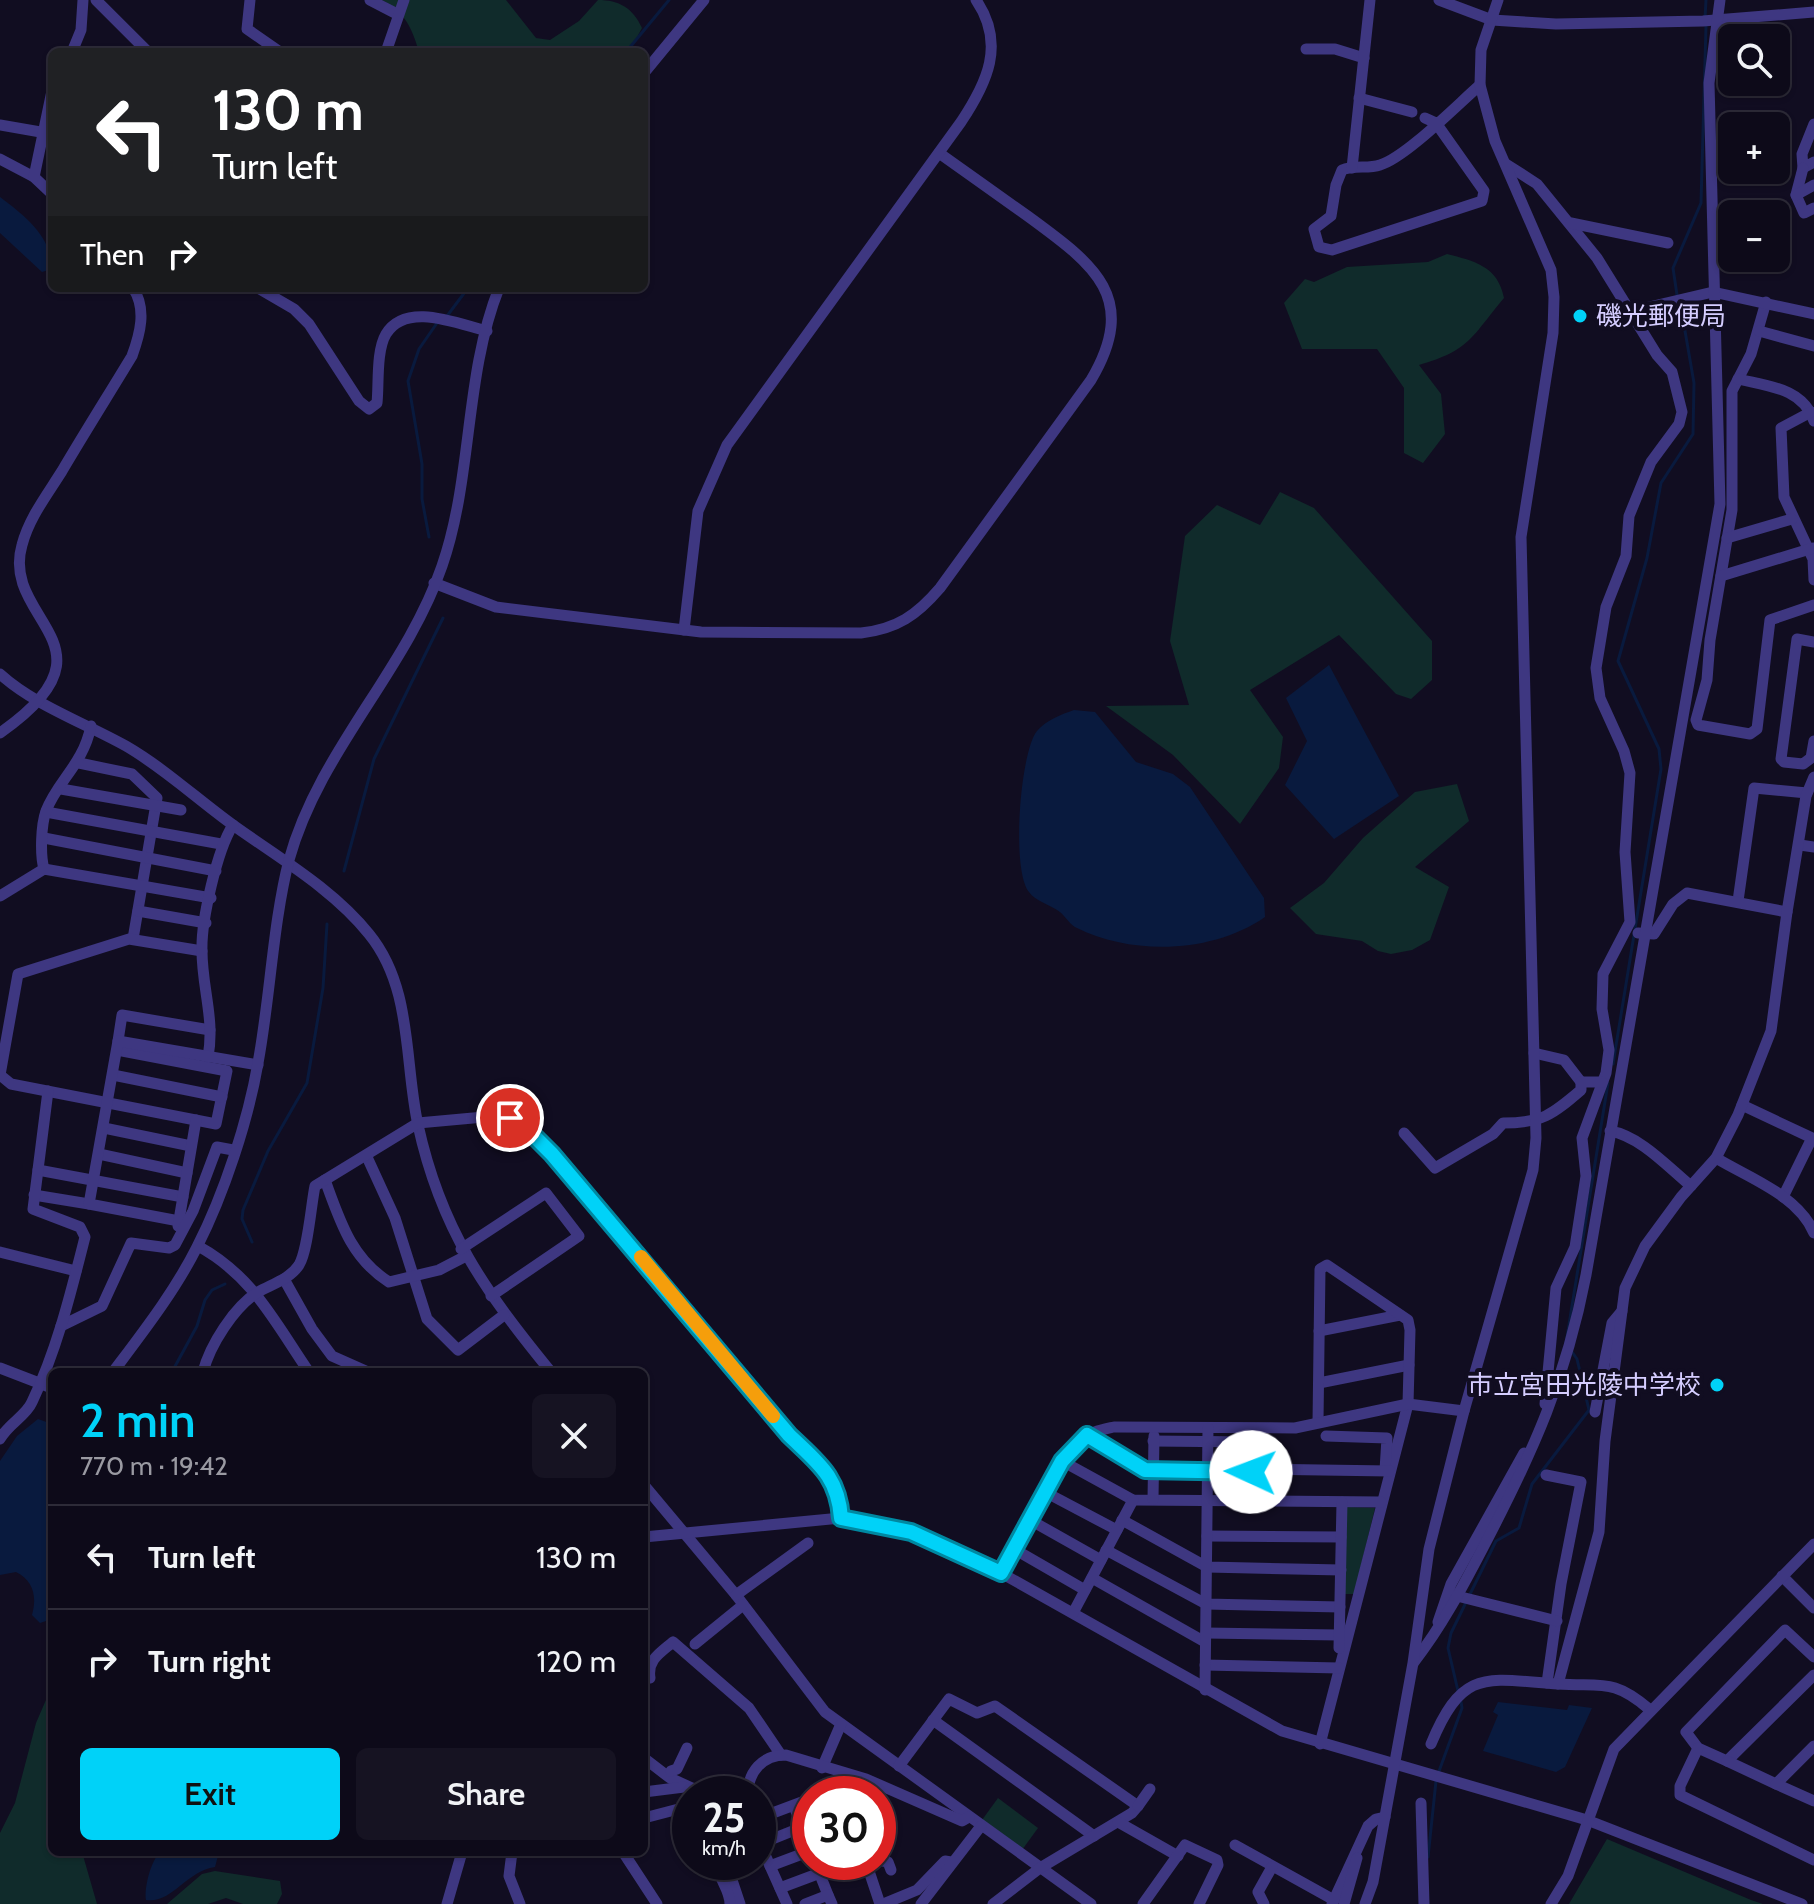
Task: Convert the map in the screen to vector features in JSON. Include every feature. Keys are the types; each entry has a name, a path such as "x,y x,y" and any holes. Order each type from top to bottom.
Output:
{"street":[{"path":"74,48 81,30 83,0"},
{"path":"96,0 144,48"},
{"path":"250,0 247,29 274,48"},
{"path":"370,0 397,14"},
{"path":"387,48 404,0"},
{"path":"648,68 704,0"},
{"path":"684,630 698,511 721,456 987,82 993,49 985,13 976,0"},
{"path":"1352,168 1370,0"},
{"path":"1439,0 1492,20 1556,24 1710,21 1814,12"},
{"path":"1365,1904 1385,1817 1392,1764 1413,1663 1429,1549 1464,1411 1533,1170 1536,1121 1521,537 1522,510 1553,333 1554,297 1551,270 1485,114 1480,85 1481,50 1498,0"},
{"path":"1413,1663 1433,1638 1457,1596 1534,1449 1561,1380 1574,1334 1720,504 1709,83 1710,21 1720,0"},
{"path":"1306,49 1335,49 1364,58"},
{"path":"1431,120 1484,191 1484,198 1479,203 1323,250 1314,229 1331,216 1339,174 1352,168 1380,165 1431,120 1480,85"},
{"path":"1359,98 1412,112"},
{"path":"1814,124 1802,154 1808,165 1796,195 1804,213 1814,208"},
{"path":"0,125 47,133 34,177"},
{"path":"434,583 496,607 684,630 861,633 882,631 913,617 940,588 1104,358 1113,323 1107,291 1096,272 1061,240 939,153"},
{"path":"0,159 34,177 48,190"},
{"path":"1433,1638 1451,1584 1529,1444 1545,1406 1551,1371 1556,1288 1575,1247 1586,1176 1582,1138 1602,1082 1609,1050 1602,1009 1603,974 1605,964 1628,931 1625,852 1630,773 1624,751 1600,698 1596,668 1606,607 1626,556 1629,516 1651,462 1674,433 1682,412 1672,372 1628,312 1597,258 1530,177 1506,164"},
{"path":"1796,195 1814,185"},
{"path":"1571,223 1668,243"},
{"path":"0,733 39,700 53,679 57,659 53,637 19,572 22,545 29,525 132,356 141,333 136,292"},
{"path":"265,292 294,309 309,324 359,401 369,409 377,403 386,335 396,325 406,319 427,317 487,331"},
{"path":"116,1368 168,1295 198,1246 233,1150 258,1065 288,863 306,806 434,583 456,512 487,331 498,292"},
{"path":"1628,312 1669,299 1713,292 1814,314"},
{"path":"1766,302 1759,331 1732,391 1732,510 1707,680 1696,720 1698,725 1750,734 1757,729 1770,620 1814,605"},
{"path":"1759,331 1814,346"},
{"path":"1738,379 1795,394 1812,417 1781,428 1784,497 1792,519 1811,548 1814,580"},
{"path":"1727,538 1792,519"},
{"path":"1721,576 1811,548"},
{"path":"1814,642 1797,639 1781,759 1803,764 1811,758 1814,741"},
{"path":"0,674 39,700 136,752 288,863 343,908 369,934 385,959 398,990 418,1123 434,1183 463,1252 504,1315 548,1368"},
{"path":"44,869 41,859 46,812 79,763 91,726"},
{"path":"79,763 132,774 157,798 133,939"},
{"path":"1552,1683 1599,1532 1605,1441 1622,1311 1632,1269 1691,1186 1716,1158 1742,1105 1771,1031 1807,793 1814,777"},
{"path":"1738,901 1754,788 1807,793"},
{"path":"61,789 181,810"},
{"path":"46,812 221,844"},
{"path":"208,1057 209,997 202,951 221,844 233,825"},
{"path":"44,838 216,871"},
{"path":"1800,845 1814,847"},
{"path":"0,896 44,869 211,898"},
{"path":"1628,931 1654,934 1673,904 1687,893 1787,912"},
{"path":"138,911 206,923"},
{"path":"118,1045 227,1071 216,1124 11,1084 0,1075 18,974 133,939 202,951"},
{"path":"89,1204 122,1015 210,1030"},
{"path":"118,1045 258,1065"},
{"path":"1404,1133 1435,1168 1493,1134 1503,1123 1536,1121 1556,1112 1581,1090 1581,1082 1564,1060 1534,1053"},
{"path":"113,1075 222,1097"},
{"path":"1581,1082 1602,1082"},
{"path":"0,1439 7,1426 31,1406 61,1326 85,1237 80,1227 33,1209 48,1091"},
{"path":"1742,1105 1812,1138 1783,1197"},
{"path":"204,1368 211,1349 255,1294 284,1279 300,1264 315,1186 367,1157 395,1134 418,1123 495,1116 523,1125 640,1256 789,1435 822,1467 836,1485 841,1518"},
{"path":"175,1245 196,1120"},
{"path":"104,1128 191,1146"},
{"path":"1610,1131 1626,1135 1691,1186"},
{"path":"61,1326 102,1306 131,1243 169,1248 175,1245 209,1171 213,1152 217,1147 233,1150"},
{"path":"99,1154 187,1173"},
{"path":"367,1157 395,1218 427,1319 458,1350 504,1315"},
{"path":"1716,1158 1783,1197 1803,1213 1814,1233"},
{"path":"38,1170 183,1197"},
{"path":"325,1180 347,1239 369,1269 389,1282 414,1277 463,1252 546,1193 579,1236 491,1296"},
{"path":"34,1195 179,1221"},
{"path":"198,1246 228,1263 255,1294 306,1368"},
{"path":"0,1252 76,1271"},
{"path":"1318,1422 1320,1269 1327,1265 1408,1320 1410,1330 1408,1404 1387,1471 1320,1744"},
{"path":"284,1279 312,1329 332,1356 359,1368"},
{"path":"1595,1412 1612,1323 1622,1311"},
{"path":"1319,1331 1400,1315"},
{"path":"1319,1383 1409,1365"},
{"path":"0,1368 48,1386"},
{"path":"1153,1441 1208,1441 1251,1436 1408,1404 1464,1411"},
{"path":"1001,1573 1062,1461 1087,1435 1114,1427 1208,1428 1251,1436"},
{"path":"1153,1499 1154,1428"},
{"path":"1205,1690 1208,1428"},
{"path":"1087,1435 1145,1470 1387,1471"},
{"path":"1251,1436 1251,1500"},
{"path":"1326,1436 1387,1438 1387,1471"},
{"path":"1062,1461 1133,1500 1381,1502"},
{"path":"1546,1475 1581,1482 1557,1621 1552,1683"},
{"path":"648,1490 740,1600 825,1712 1091,1904"},
{"path":"1045,1492 1207,1567 1341,1570"},
{"path":"1073,1613 1133,1500"},
{"path":"1339,1668 1342,1502"},
{"path":"648,1536 841,1518 911,1532 1001,1573 1271,1725 1320,1744 1587,1820 1802,1904"},
{"path":"1030,1520 1206,1604 1340,1607"},
{"path":"1207,1536 1341,1537"},
{"path":"695,1644 740,1600 808,1543"},
{"path":"1551,1904 1568,1876 1607,1760 1649,1709 1814,1544"},
{"path":"1014,1549 1085,1590"},
{"path":"1782,1576 1814,1608"},
{"path":"1092,1578 1206,1638 1339,1635"},
{"path":"1457,1596 1557,1621"},
{"path":"1814,1657 1785,1630 1686,1729 1698,1748 1814,1801"},
{"path":"650,1678 648,1668 654,1657 673,1642 749,1708 781,1755 866,1779 962,1821 969,1817"},
{"path":"1205,1665 1339,1668"},
{"path":"1727,1761 1814,1675"},
{"path":"1431,1744 1447,1707 1477,1684 1499,1678 1621,1688 1649,1709"},
{"path":"899,1766 949,1699 977,1713 995,1706 1138,1806"},
{"path":"933,1720 1094,1836"},
{"path":"822,1768 841,1724"},
{"path":"1776,1784 1814,1746"},
{"path":"677,1776 668,1767 677,1769 687,1748"},
{"path":"1698,1748 1678,1790 1680,1795 1814,1860"},
{"path":"750,1776 756,1767 781,1755"},
{"path":"648,1761 672,1776"},
{"path":"648,1791 672,1787"},
{"path":"993,1904 1040,1868 1118,1822 1138,1806 1150,1789"},
{"path":"1421,1803 1424,1904"},
{"path":"648,1817 672,1811"},
{"path":"1235,1845 1337,1903 1368,1826 1376,1819 1385,1817"},
{"path":"1118,1822 1178,1856"},
{"path":"921,1904 981,1826"},
{"path":"1143,1904 1185,1845 1217,1860 1199,1904"},
{"path":"447,1904 461,1856"},
{"path":"512,1856 509,1876 520,1904"},
{"path":"626,1856 657,1904"},
{"path":"873,1880 882,1904 917,1890 945,1861 953,1863"},
{"path":"1264,1904 1258,1892 1272,1867"},
{"path":"776,1879 787,1904"},
{"path":"722,1880 730,1904"},
{"path":"732,1880 740,1904"},
{"path":"780,1888 795,1880"},
{"path":"805,1904 830,1900 822,1880"}],"green space":[{"path":"382,0 506,0 536,38 550,40 579,21 598,0 606,0 630,10 642,28 631,48 418,48 414,35 396,10"},
{"path":"1447,254 1475,263 1490,272 1501,287 1504,298 1469,340 1450,354 1419,365 1441,394 1445,434 1423,463 1404,453 1404,388 1377,349 1302,349 1284,303 1305,279 1314,282 1347,267 1428,262"},
{"path":"1280,492 1314,508 1432,641 1432,680 1411,699 1396,694 1339,635 1250,690 1283,737 1279,768 1240,824 1173,755 1106,706 1189,705 1170,641 1185,536 1217,505 1260,525"},
{"path":"1457,784 1469,821 1415,867 1449,887 1430,940 1412,950 1391,954 1378,951 1362,941 1316,934 1290,908 1324,883 1363,838 1415,792"},
{"path":"1347,1507 1375,1508 1354,1594 1344,1594"},
{"path":"48,1695 48,1856 83,1856 97,1904 0,1904 0,1833 15,1803 36,1723"},
{"path":"998,1798 1038,1828 1022,1850 982,1820"},
{"path":"1607,1839 1751,1900 1763,1904 1569,1904"},
{"path":"215,1871 280,1881 282,1894 277,1904 243,1904 226,1898 208,1904 167,1904 202,1874"}],"water":[{"path":"0,197 27,219 42,237 48,250 48,270 42,272 0,233"},
{"path":"1329,665 1399,796 1334,839 1285,785 1307,741 1286,698"},
{"path":"1074,710 1095,712 1136,762 1173,774 1190,787 1264,898 1265,917 1222,938 1198,944 1148,946 1099,937 1077,928 1060,912 1029,892 1023,880 1019,837 1026,762 1031,743 1040,727"},
{"path":"38,1419 48,1423 48,1620 40,1623 32,1615 34,1596 27,1580 16,1572 0,1575 0,1461 17,1436"},
{"path":"1498,1702 1567,1710 1569,1705 1592,1708 1565,1767 1556,1772 1483,1751 1498,1715 1493,1712"},
{"path":"157,1856 218,1856 215,1867 196,1874 164,1897 146,1900 146,1888"}],"waterway":[{"path":"629,48 669,0"},
{"path":"1705,18 1706,0"},
{"path":"1677,295 1673,268 1701,203 1706,26"},
{"path":"447,316 465,292"},
{"path":"1613,1064 1661,769 1659,749 1618,661 1647,558 1661,483 1693,434 1694,383 1680,302"},
{"path":"429,537 422,499 422,464 408,381 419,349 437,323"},
{"path":"344,871 374,759 443,618"},
{"path":"252,1242 242,1219 243,1210 268,1151 307,1083 323,988 327,924"},
{"path":"1566,1343 1608,1083"},
{"path":"174,1368 197,1326 205,1300 212,1290 225,1284"},
{"path":"1458,1691 1448,1648 1451,1633 1496,1541 1519,1528 1532,1484 1589,1410 1577,1359 1570,1349"},
{"path":"1438,1774 1462,1708 1461,1702"},
{"path":"1428,1857 1436,1781"}],"slow traffic":[{"path":"641,1257 773,1416"}],"place":[{"name":"磯光郵便局","path":"1580,316"},
{"name":"市立宮田光陵中学校","path":"1717,1385"}],"route":[{"path":"510,1118 523,1125 552,1154 789,1435 822,1467 836,1485 841,1518 911,1532 1001,1573 1062,1461 1076,1442 1087,1435 1145,1470 1251,1472"}]}
